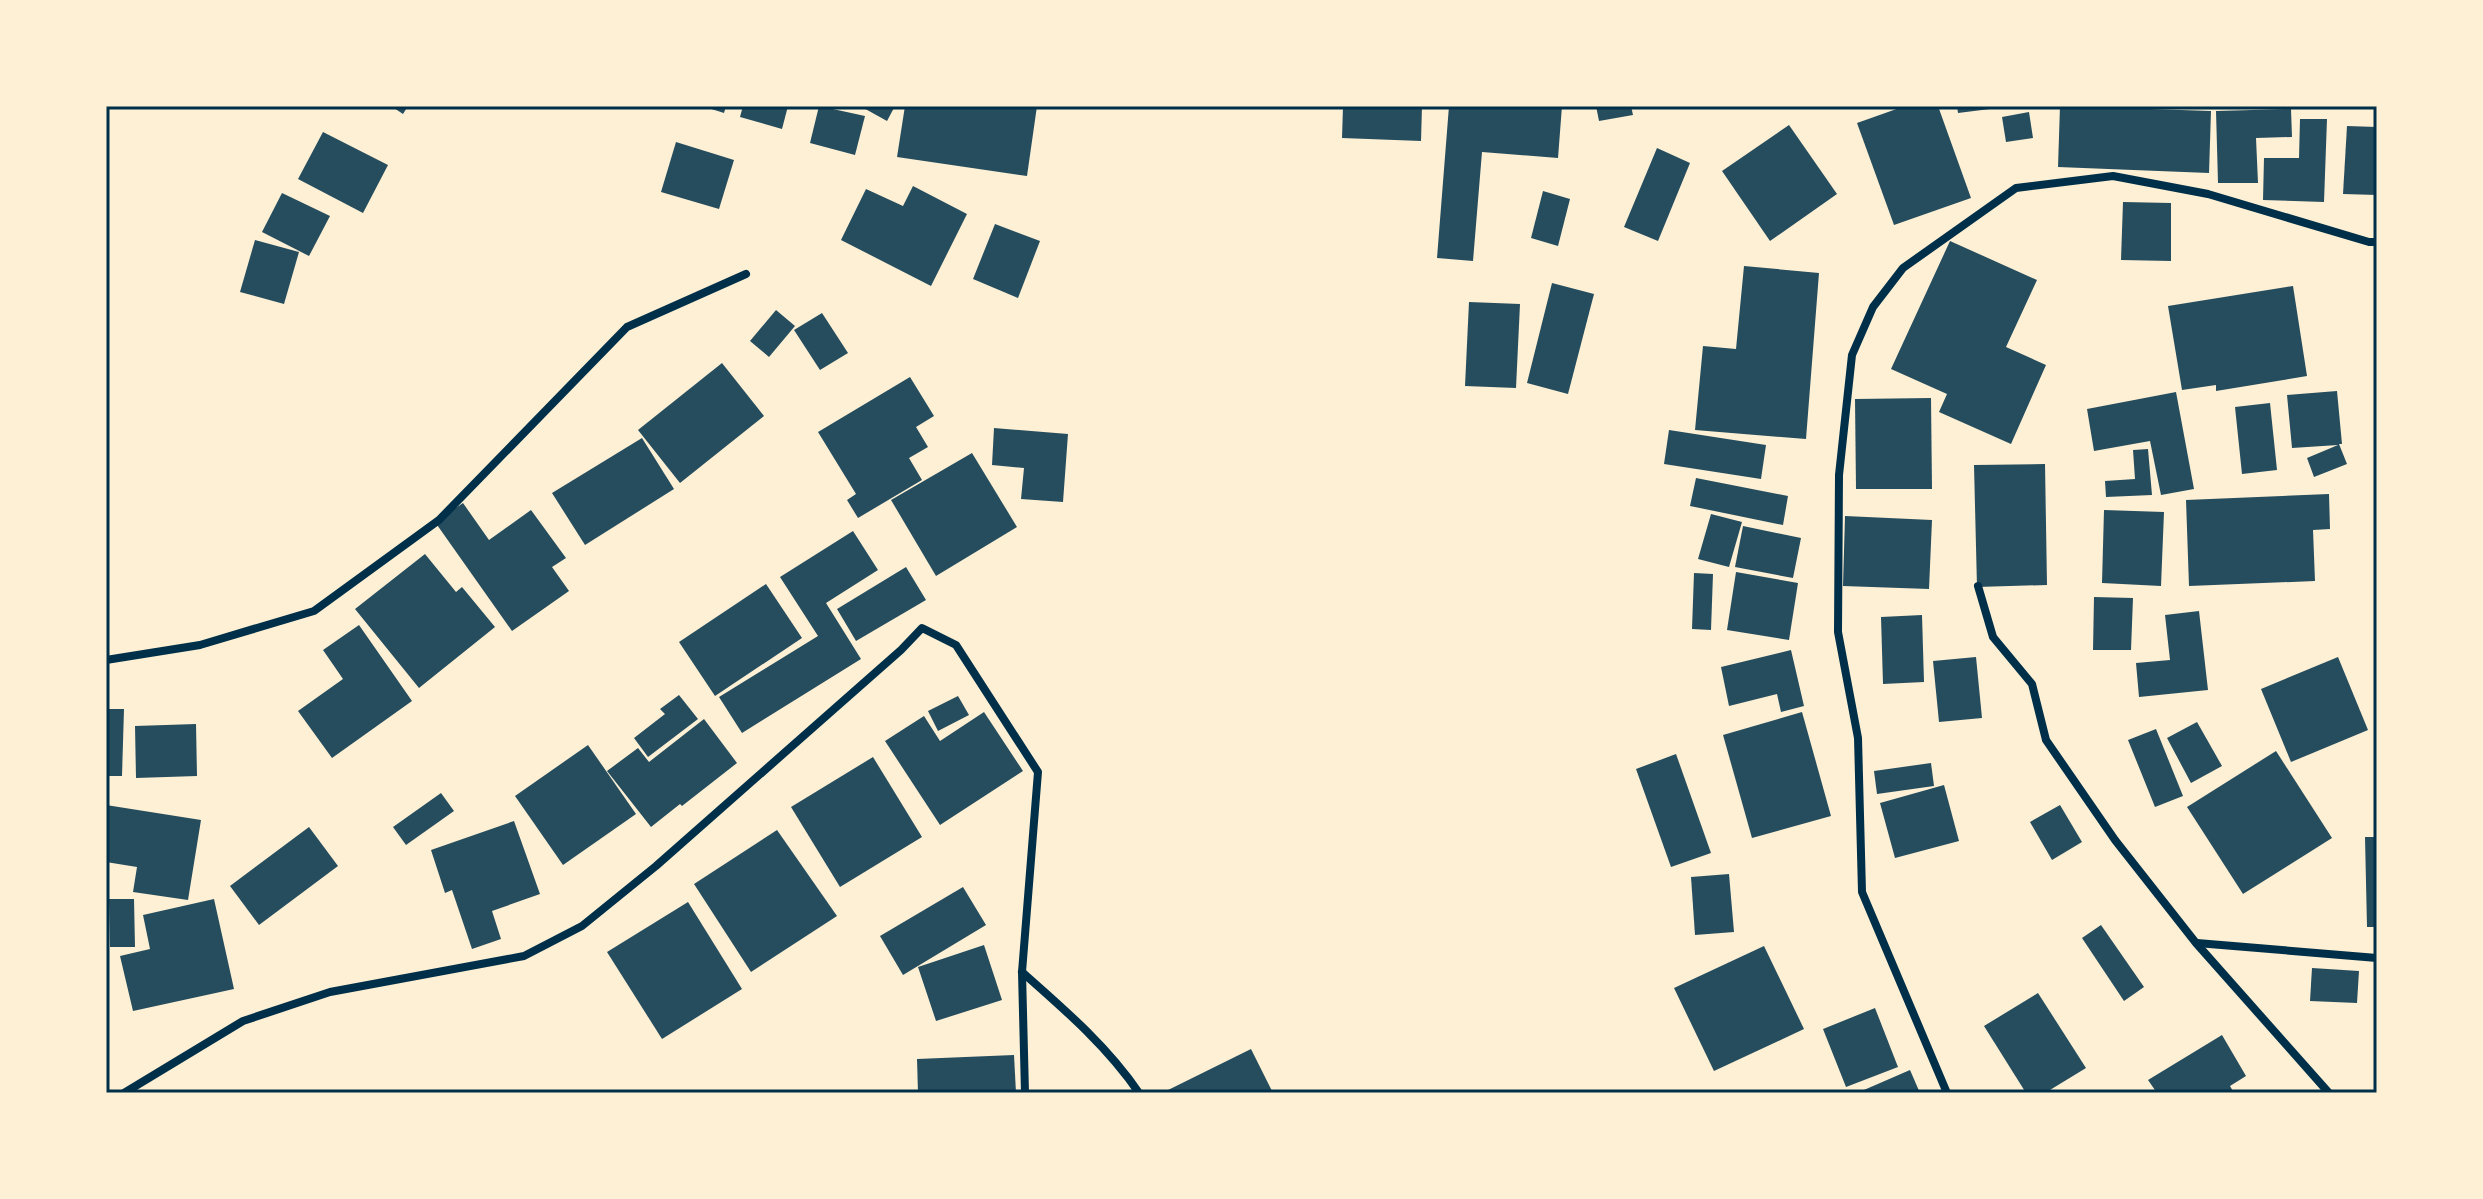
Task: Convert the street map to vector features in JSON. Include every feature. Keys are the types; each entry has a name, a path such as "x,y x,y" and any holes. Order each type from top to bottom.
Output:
{"street":[{"path":"1947,1093 1862,892 1858,738 1838,632 1839,475 1852,355 1873,307 1903,268 2016,188 2113,176 2208,194 2377,242"},
{"path":"106,660 200,645 314,611 439,520 627,327 746,274"},
{"path":"1978,586 1993,637 2032,684 2046,740 2115,840 2196,943 2329,1093"},
{"path":"124,1093 243,1021 330,992 524,956 582,926 656,866 889,661 922,628 956,645 1038,772 1022,972 1025,1093"},
{"path":"2196,943 2377,958"},
{"path":"1022,972 1071,1015 1128,1076 1139,1093"}],"building":[{"path":"391,106 408,106 403,114"},
{"path":"702,106 726,106 724,113"},
{"path":"743,106 788,106 782,129 740,117"},
{"path":"819,106 865,116 855,155 810,143"},
{"path":"860,106 895,106 887,121"},
{"path":"905,106 1037,106 1027,176 897,157"},
{"path":"1343,106 1422,106 1421,141 1342,138"},
{"path":"1449,106 1562,106 1558,158 1482,152 1473,261 1437,258"},
{"path":"1596,106 1631,106 1633,115 1599,121"},
{"path":"1905,106 1938,106 1971,198 1894,225 1857,123"},
{"path":"1957,106 1998,106 1998,108 1958,113"},
{"path":"2060,106 2211,111 2209,173 2058,167"},
{"path":"2291,109 2292,137 2256,138 2258,183 2218,183 2216,111"},
{"path":"2029,112 2033,138 2006,142 2002,117"},
{"path":"2300,119 2327,119 2324,202 2263,200 2264,158 2299,158"},
{"path":"1789,125 1837,194 1770,241 1722,171"},
{"path":"2347,126 2377,127 2377,195 2343,194"},
{"path":"323,132 388,165 363,213 298,179"},
{"path":"676,142 734,160 719,209 661,192"},
{"path":"1657,148 1690,163 1658,241 1624,227"},
{"path":"913,186 967,214 931,286 841,240 866,189 903,206"},
{"path":"1543,191 1570,199 1558,246 1531,238"},
{"path":"282,193 330,216 309,256 262,232"},
{"path":"2123,202 2171,203 2171,261 2121,260"},
{"path":"995,224 1040,241 1018,298 973,279"},
{"path":"255,240 299,252 284,304 240,292"},
{"path":"1950,241 2037,280 2006,347 2046,365 2011,444 1939,412 1947,394 1891,369"},
{"path":"1744,266 1819,273 1806,439 1695,430 1703,346 1736,349"},
{"path":"1552,283 1594,294 1568,394 1527,383"},
{"path":"2293,286 2307,376 2216,391 2216,385 2182,390 2168,306"},
{"path":"1469,302 1520,304 1516,388 1465,386"},
{"path":"776,310 795,326 769,357 750,341"},
{"path":"822,313 848,353 820,370 794,330"},
{"path":"722,363 764,416 680,483 638,430"},
{"path":"910,377 934,416 916,427 928,447 909,458 922,480 858,518 847,500 856,494 818,432"},
{"path":"2337,391 2342,444 2339,444 2347,464 2314,477 2307,458 2338,445 2292,448 2287,395"},
{"path":"2176,392 2194,489 2161,495 2150,441 2094,451 2087,409"},
{"path":"1931,398 1932,489 1856,489 1855,399"},
{"path":"2270,403 2277,470 2242,474 2235,407"},
{"path":"994,428 1068,434 1063,502 1021,499 1024,468 992,465"},
{"path":"1669,430 1766,445 1761,479 1664,464"},
{"path":"642,438 674,489 585,545 552,493"},
{"path":"2148,449 2152,495 2106,497 2105,481 2135,479 2133,450"},
{"path":"972,453 1017,527 936,576 891,500"},
{"path":"2045,464 2047,585 1977,587 1974,465"},
{"path":"1696,478 1788,496 1783,525 1690,506"},
{"path":"2329,494 2330,529 2313,530 2315,581 2189,586 2186,500"},
{"path":"463,503 489,540 531,510 566,558 552,567 569,591 512,631 435,522"},
{"path":"2104,510 2164,512 2161,586 2102,583"},
{"path":"1711,514 1742,522 1729,567 1698,559"},
{"path":"1845,516 1932,520 1929,589 1843,586"},
{"path":"1743,526 1801,538 1793,578 1735,567"},
{"path":"853,531 878,570 826,603 861,659 742,733 719,697 818,636 780,577"},
{"path":"425,554 456,592 462,587 495,627 419,688 355,609"},
{"path":"906,567 926,600 856,641 837,609"},
{"path":"1736,572 1798,583 1789,640 1727,630"},
{"path":"1694,573 1713,574 1711,630 1692,629"},
{"path":"766,584 802,638 715,696 679,642"},
{"path":"2094,597 2133,598 2131,650 2093,650"},
{"path":"2199,611 2208,690 2139,697 2136,663 2170,660 2165,615"},
{"path":"1922,615 1924,682 1883,684 1881,617"},
{"path":"359,625 412,701 332,758 298,711 343,679 323,650"},
{"path":"1791,650 1804,706 1781,712 1777,694 1729,706 1721,667"},
{"path":"1976,657 1982,718 1939,722 1933,661"},
{"path":"2338,657 2368,730 2291,762 2261,689"},
{"path":"679,695 698,719 648,757 634,738 665,714 660,709"},
{"path":"958,696 969,715 938,731 928,711"},
{"path":"106,709 124,709 122,776 106,776"},
{"path":"984,712 1023,771 940,825 885,741 924,716 940,741"},
{"path":"1802,712 1831,816 1752,838 1723,735"},
{"path":"704,719 737,763 651,827 607,771 638,748 649,762"},
{"path":"2197,722 2222,766 2191,783 2167,738"},
{"path":"196,724 197,776 136,778 135,726"},
{"path":"2156,729 2183,796 2155,807 2128,740"},
{"path":"588,745 636,814 563,865 515,796"},
{"path":"2276,751 2332,838 2243,894 2187,807"},
{"path":"1676,754 1711,853 1671,867 1636,769"},
{"path":"873,757 922,837 840,887 791,807"},
{"path":"1931,763 1934,786 1877,794 1874,771"},
{"path":"1944,785 1959,841 1895,858 1880,803"},
{"path":"441,793 454,811 406,845 393,827"},
{"path":"106,805 201,820 188,900 133,892 137,867 106,862"},
{"path":"2060,805 2082,842 2052,860 2030,822"},
{"path":"514,821 540,894 492,911 501,939 472,949 452,890 445,893 431,850"},
{"path":"309,827 338,866 259,925 230,886"},
{"path":"777,830 837,916 751,972 694,884"},
{"path":"2365,837 2377,837 2377,927 2367,927"},
{"path":"1729,874 1734,932 1695,935 1691,877"},
{"path":"963,887 986,925 903,975 880,936"},
{"path":"109,899 134,899 135,947 110,947"},
{"path":"214,899 234,989 133,1011 120,956 150,949 143,915"},
{"path":"688,902 742,989 662,1039 607,952"},
{"path":"2101,925 2144,987 2124,1001 2082,938"},
{"path":"984,945 1002,1000 936,1021 918,967"},
{"path":"1764,946 1804,1029 1714,1071 1674,988"},
{"path":"2312,968 2359,971 2357,1003 2310,1001"},
{"path":"2038,993 2086,1068 2045,1093 2026,1093 1984,1026"},
{"path":"1875,1008 1898,1067 1846,1087 1823,1029"},
{"path":"2222,1035 2246,1076 2230,1086 2234,1093 2157,1093 2148,1080"},
{"path":"1251,1049 1273,1093 1162,1093"},
{"path":"1014,1055 1016,1093 918,1093 917,1059"},
{"path":"1910,1070 1920,1093 1857,1093"}]}
